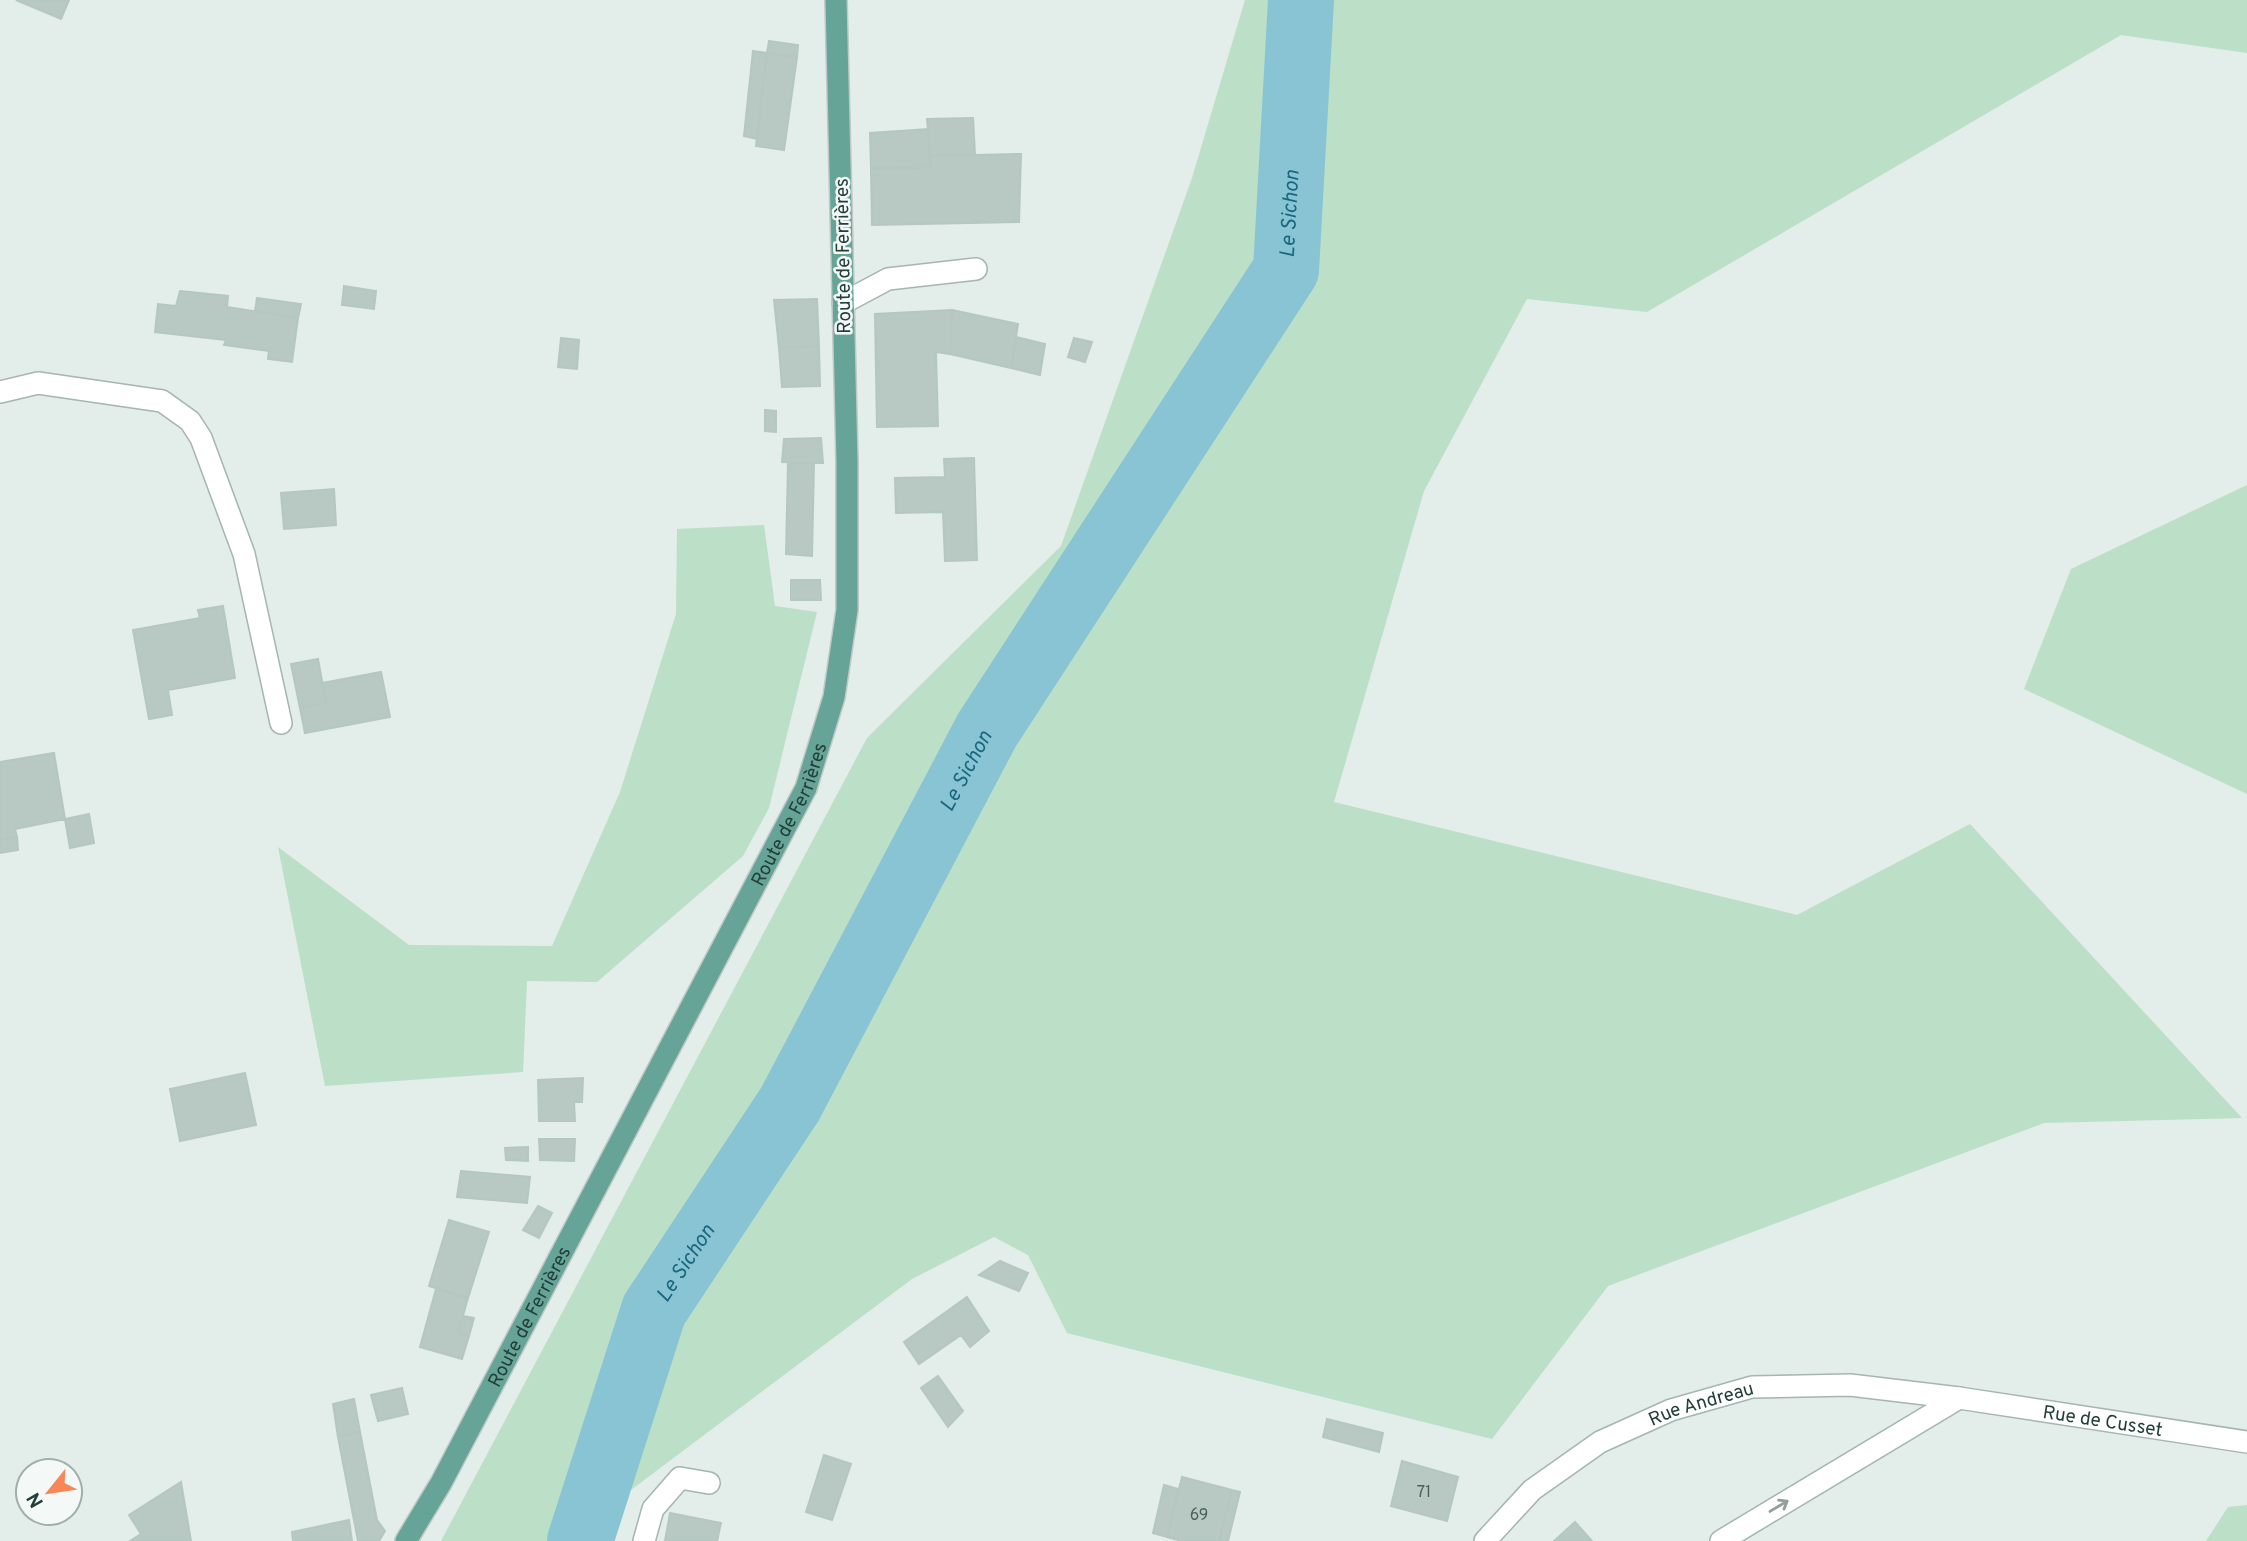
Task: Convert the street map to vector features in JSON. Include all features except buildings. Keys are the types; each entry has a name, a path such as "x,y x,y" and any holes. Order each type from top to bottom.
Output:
{"main road":[{"name":"Route de Ferrières","path":"405,1541 448,1470 806,788 834,697 847,610 847,461 836,0"}],"street":[{"path":"843,303 888,279 976,269"},
{"path":"0,392 38,383 162,401 190,421 201,438 244,554 281,723"},
{"name":"Rue Andreau","path":"1485,1541 1532,1490 1600,1442 1671,1410 1752,1387 1850,1385 1959,1398"},
{"path":"1721,1541 1959,1398"},
{"name":"Rue de Cusset","path":"1959,1398 2247,1442"},
{"path":"644,1541 653,1509 680,1478 709,1483"}],"green space":[{"path":"1245,0 2247,0 2247,53 2121,35 1647,312 1527,299 1424,491 1334,802 1797,915 1970,824 2242,1118 2044,1123 1608,1286 1492,1439 1067,1333 1028,1255 994,1237 912,1279 599,1514 557,1541 441,1541 867,738 1061,546 1192,178"},
{"path":"2247,485 2247,794 2024,689 2071,569"},
{"path":"764,525 775,606 817,612 769,808 743,856 597,982 527,981 523,1072 325,1086 278,847 409,945 552,946 620,792 676,614 677,529"},
{"path":"2247,1505 2247,1541 2206,1541 2228,1507"}],"waterway":[{"name":"Le Sichon","path":"580,1541 654,1310 790,1104 987,730 1286,270 1301,0"}]}
